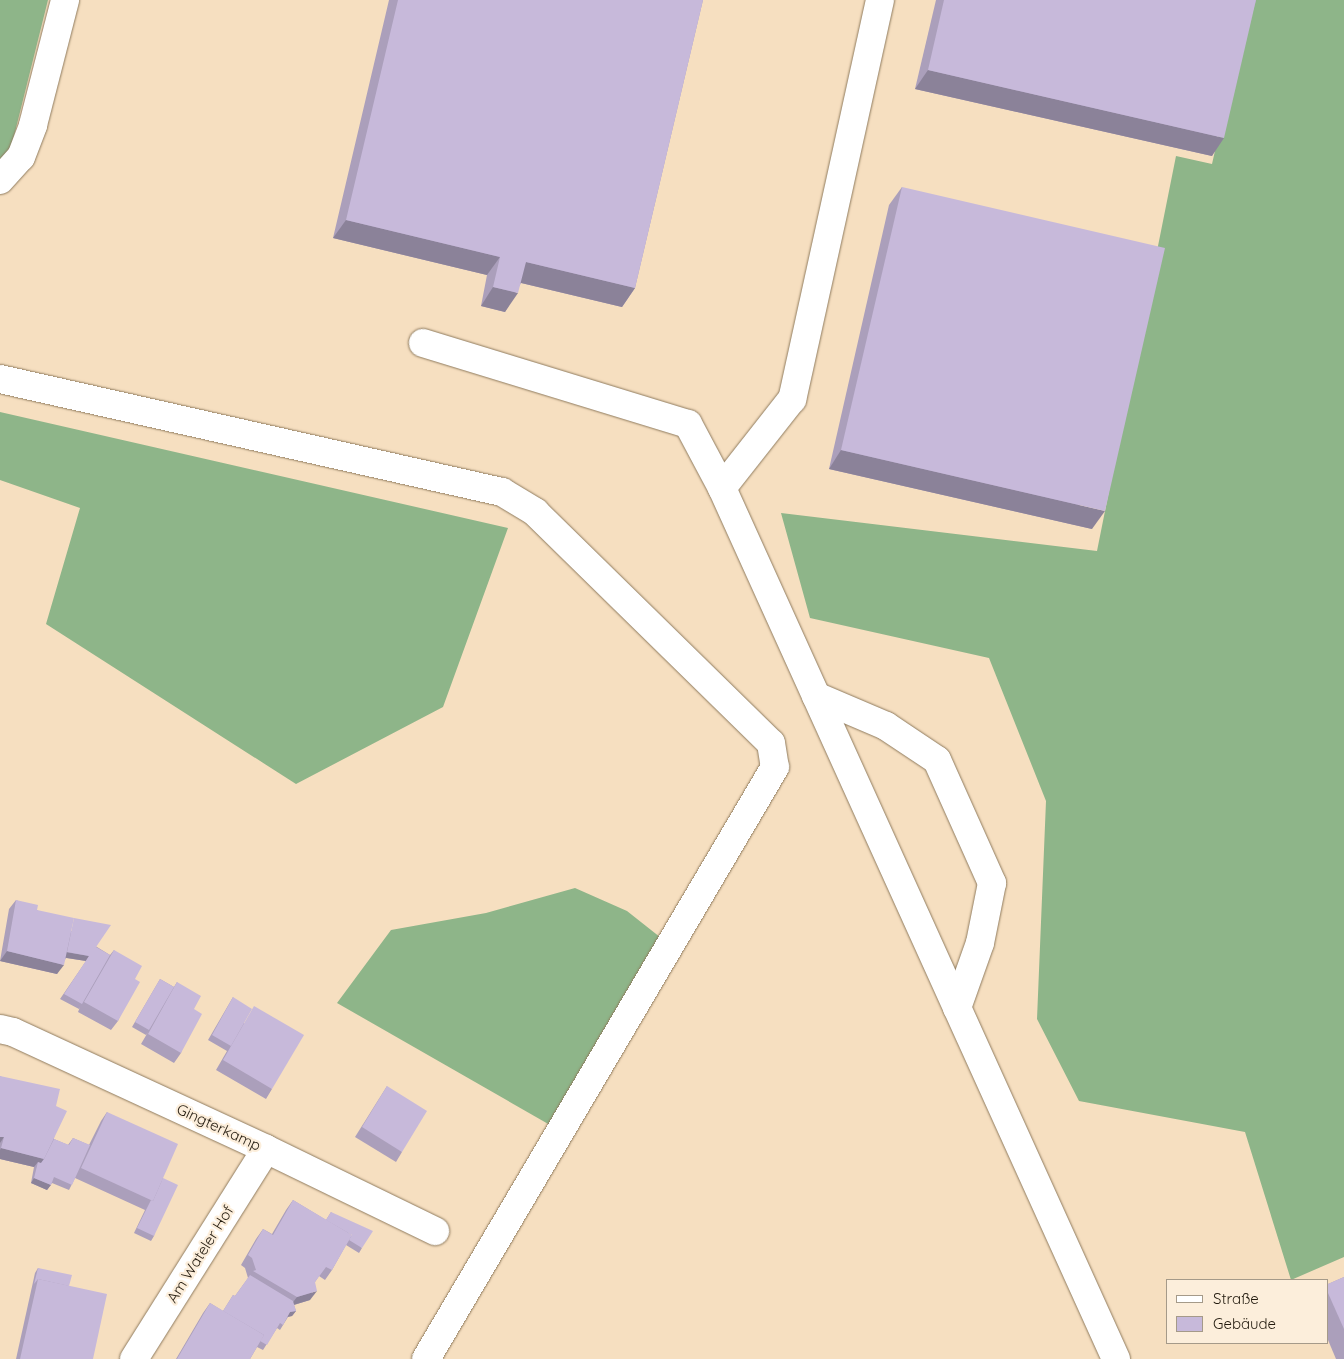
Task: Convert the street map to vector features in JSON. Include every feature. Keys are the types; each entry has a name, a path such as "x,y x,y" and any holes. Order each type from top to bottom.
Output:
{"street":[{"path":"0,180 21,157 34,125 65,0"},
{"path":"722,488 792,399 880,0"},
{"path":"423,343 688,424 722,488 1116,1359"},
{"path":"0,379 502,492 535,512 771,743 775,767 426,1359"},
{"path":"816,696 886,726 937,760 992,883 980,943 957,1008"},
{"name":"Gingterkamp","path":"0,1029 12,1032 266,1149 435,1231"},
{"name":"Am Wateler Hof","path":"134,1359 266,1149"}],"green space":[{"path":"0,0 48,0 10,152 0,163"},
{"path":"1249,0 1344,0 1344,1257 1293,1279 1291,1279 1245,1132 1079,1101 1037,1019 1046,801 989,658 810,618 781,513 1097,551 1176,156 1212,164"},
{"path":"0,412 508,528 443,707 296,784 46,624 80,508 0,480"},
{"path":"575,888 627,911 670,945 557,1129 337,1003 391,930 486,913"}],"building":[{"path":"398,0 703,0 635,288 526,262 518,293 493,287 500,257 346,220"},
{"path":"944,0 1256,0 1224,138 928,70"},
{"path":"902,187 1165,248 1105,511 841,450"},
{"path":"16,900 38,905 37,910 74,918 64,965 7,951"},
{"path":"74,918 111,925 96,947 110,955 82,1004 64,994 89,956 67,952"},
{"path":"114,950 142,966 135,979 140,982 118,1021 84,1002"},
{"path":"160,979 174,987 149,1030 135,1022"},
{"path":"177,982 201,996 194,1009 202,1014 181,1053 148,1034"},
{"path":"233,997 252,1009 231,1046 212,1035"},
{"path":"254,1006 304,1035 272,1089 223,1060"},
{"path":"0,1076 60,1089 56,1106 67,1111 44,1159 1,1148 4,1137 0,1137"},
{"path":"387,1086 427,1111 402,1152 362,1127"},
{"path":"107,1112 178,1144 153,1201 81,1168"},
{"path":"73,1138 90,1145 72,1185 54,1177 51,1185 34,1178 38,1162 41,1163 44,1159 54,1139 69,1145"},
{"path":"163,1178 178,1185 154,1236 137,1228 151,1200 153,1201"},
{"path":"293,1200 352,1235 332,1270 326,1267 315,1282 317,1291 297,1297 253,1271 256,1270 252,1258 248,1255 263,1229 273,1235"},
{"path":"331,1212 373,1231 362,1248 349,1240 352,1235 326,1220"},
{"path":"38,1268 72,1275 69,1286 38,1279 34,1284"},
{"path":"250,1275 293,1301 296,1311 290,1312 283,1325 280,1323 267,1345 260,1341 264,1335 223,1311 233,1295 235,1296"},
{"path":"1344,1277 1344,1329 1329,1295 1329,1284"},
{"path":"38,1279 107,1294 93,1359 20,1359"},
{"path":"210,1303 264,1335 250,1359 177,1359"}]}
